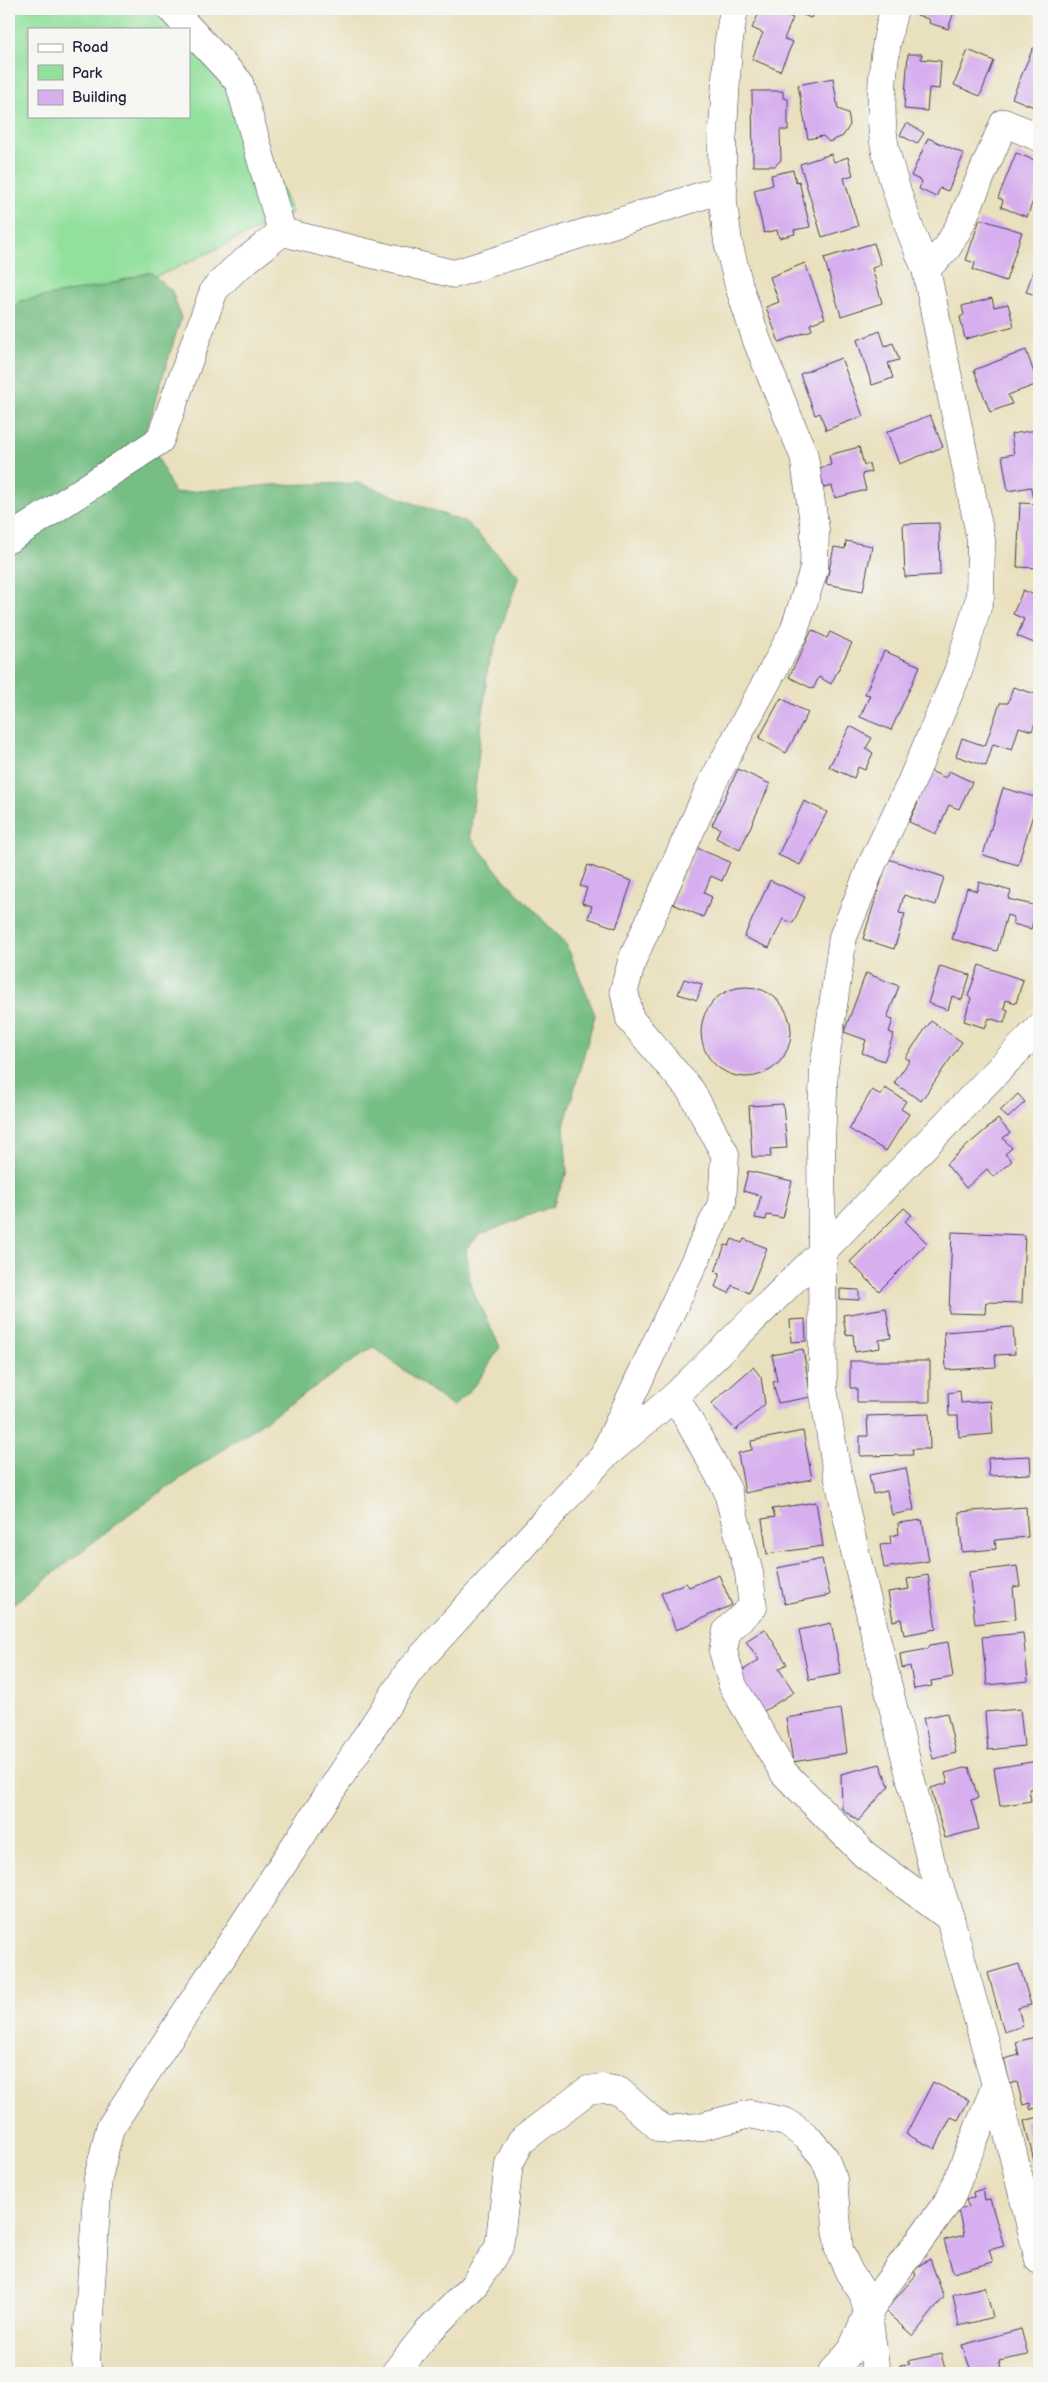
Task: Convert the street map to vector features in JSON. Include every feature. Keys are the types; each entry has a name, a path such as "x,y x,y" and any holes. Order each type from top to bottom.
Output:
{"street":[{"path":"171,9 189,28"},
{"path":"602,1458 722,1203 725,1154 691,1091 630,1019 624,990 633,958 710,787 794,632 814,569 815,528 804,456 757,341 739,286 728,242 723,188 722,146 728,46 734,9"},
{"path":"894,9 884,60 882,114 886,152 910,230 926,270 981,540 980,597 958,672 910,785 873,862 843,937 824,1068 821,1143 823,1388 835,1461 854,1548 931,1862 950,1918 996,2085 1039,2260"},
{"path":"190,29 240,82 282,232"},
{"path":"926,270 947,248 960,225 1004,123 1039,137"},
{"path":"282,232 454,274 723,188"},
{"path":"9,539 160,440 214,290 234,270 282,232"},
{"path":"88,2373 86,2361 98,2178 110,2128 410,1670 602,1458 675,1396 822,1252 1039,1028"},
{"path":"675,1396 727,1489 749,1573 753,1606 727,1630 723,1652 733,1686 784,1773 865,1855 950,1918"},
{"path":"832,2373 852,2348 868,2313 887,2284 950,2199 996,2085"},
{"path":"395,2373 426,2334 474,2285 499,2247 509,2164 521,2141 588,2090 603,2088 619,2092 660,2128 670,2130 699,2127 750,2114 786,2122 807,2137 824,2157 833,2179 839,2250 849,2272 862,2292 868,2313 876,2373"}],"green space":[{"path":"9,9 188,9 239,82 292,213 172,270 20,328 9,328"},
{"path":"150,272 172,291 181,318 146,431 174,493 272,485 359,483 467,523 519,576 488,665 470,837 501,876 566,944 595,1015 564,1126 567,1172 553,1206 479,1235 466,1249 471,1288 500,1347 477,1383 453,1407 373,1347 133,1511 9,1608 9,311 19,301 102,286"}],"building":[{"path":"761,9 772,9 793,18 784,39 793,42 780,71 752,59 763,33 752,28"},
{"path":"787,9 815,9 811,18"},
{"path":"917,9 955,9 948,29 929,23 930,20 915,14"},
{"path":"1033,48 1039,50 1039,109 1012,98"},
{"path":"968,50 994,61 980,96 954,85"},
{"path":"908,54 922,54 921,59 941,61 939,89 929,88 927,111 904,109"},
{"path":"833,78 838,109 848,113 850,125 843,136 829,142 823,136 808,139 798,85"},
{"path":"752,91 783,91 783,98 788,99 788,130 780,130 781,160 775,166 753,166"},
{"path":"907,123 924,133 917,144 900,135"},
{"path":"928,138 964,154 948,191 940,188 936,197 919,189 922,181 911,176"},
{"path":"1016,153 1039,162 1039,185 1027,217 1001,207 1003,200 998,198"},
{"path":"831,154 834,162 848,157 853,175 844,178 858,226 822,237 800,164"},
{"path":"793,170 796,182 799,181 810,227 794,230 795,234 779,238 777,230 764,233 754,190 773,185 771,175"},
{"path":"980,219 1022,232 1006,281 973,270 975,263 966,260"},
{"path":"874,243 881,265 872,268 882,303 841,316 824,258"},
{"path":"1039,254 1039,296 1026,292"},
{"path":"805,263 825,318 810,324 812,330 779,342 766,307 779,302 770,277"},
{"path":"992,298 994,307 1008,304 1014,326 965,339 960,317 964,315 962,306"},
{"path":"880,331 885,346 893,343 899,360 888,363 893,378 872,385 857,340"},
{"path":"1026,350 1038,384 1008,395 1012,404 990,412 974,370"},
{"path":"841,358 863,416 826,430 820,413 815,415 800,374"},
{"path":"930,415 943,447 899,464 887,432"},
{"path":"1037,430 1039,444 1039,495 1032,496 1031,487 1008,491 1002,456 1014,454 1011,434"},
{"path":"859,447 864,465 869,464 871,472 862,474 866,490 835,498 832,486 824,488 819,468 831,465 829,455"},
{"path":"1020,503 1039,504 1039,568 1017,567"},
{"path":"939,523 940,575 905,577 903,524"},
{"path":"846,541 872,546 863,591 826,584 834,547 845,549"},
{"path":"1023,590 1039,597 1039,645 1017,636 1024,619 1013,614"},
{"path":"812,630 827,638 830,632 852,643 831,684 819,677 813,689 789,677"},
{"path":"884,651 920,666 891,730 860,717 870,695 865,694"},
{"path":"1013,687 1039,695 1039,725 1035,723 1032,731 1019,727 1012,750 993,744 986,766 956,756 962,738 985,746 1000,703 1008,703"},
{"path":"781,698 808,713 786,753 759,738"},
{"path":"850,726 872,738 866,748 873,753 865,770 858,767 854,778 829,767"},
{"path":"738,769 770,784 740,850 716,838 720,828 712,825"},
{"path":"928,770 946,778 949,771 972,782 959,809 949,805 936,834 909,822 918,803 913,800"},
{"path":"1003,788 1038,798 1018,865 983,855"},
{"path":"804,801 827,812 800,865 778,855"},
{"path":"697,848 730,862 722,881 711,876 704,893 712,897 703,917 673,904"},
{"path":"888,859 944,877 936,905 904,895 899,913 905,914 894,949 863,939"},
{"path":"588,865 632,881 616,928 588,918 592,906 582,903 587,888 580,886"},
{"path":"770,880 805,897 793,923 783,919 769,948 744,937"},
{"path":"979,882 1011,891 1008,899 1037,906 1031,929 1013,924 1013,917 1007,915 997,951 952,939 967,888 977,891"},
{"path":"979,965 1023,980 1016,1003 1006,1000 1004,1008 1008,1010 1004,1023 989,1018 985,1028 964,1021 971,998 968,996"},
{"path":"940,966 970,975 962,1000 952,996 948,1010 928,1003"},
{"path":"866,973 899,986 887,1018 893,1020 889,1032 894,1034 884,1061 862,1053 866,1040 844,1032"},
{"path":"684,979 702,984 697,1000 678,994"},
{"path":"737,987 755,987 771,994 784,1007 791,1023 791,1041 784,1057 771,1070 755,1077 737,1077 721,1070 708,1057 701,1041 701,1023 708,1007 721,994"},
{"path":"931,1021 962,1042 921,1101 894,1083 910,1060 905,1058"},
{"path":"885,1088 906,1101 901,1109 909,1114 886,1151 849,1129 872,1090 881,1095"},
{"path":"1018,1094 1025,1102 1008,1118 1000,1111"},
{"path":"783,1104 787,1148 770,1149 771,1157 752,1157 749,1106"},
{"path":"998,1119 1010,1133 1003,1138 1012,1148 1005,1154 1012,1161 993,1177 987,1169 966,1188 946,1164"},
{"path":"748,1171 792,1181 783,1218 767,1215 766,1220 755,1218 761,1196 743,1191"},
{"path":"904,1208 912,1215 905,1221 927,1243 879,1291 850,1262"},
{"path":"952,1232 1025,1235 1022,1303 986,1302 985,1314 949,1313"},
{"path":"732,1239 742,1243 744,1239 767,1248 749,1293 732,1285 729,1293 715,1287 720,1274 715,1272 725,1245 729,1246"},
{"path":"840,1289 859,1290 859,1300 840,1299"},
{"path":"886,1308 891,1338 879,1340 880,1348 855,1352 853,1334 846,1335 843,1315"},
{"path":"805,1319 806,1341 791,1342 790,1320"},
{"path":"1013,1327 1015,1354 995,1355 996,1367 946,1370 944,1332"},
{"path":"803,1349 811,1397 778,1403 773,1382 777,1381 772,1355"},
{"path":"850,1361 930,1361 930,1402 857,1402 857,1388 850,1388"},
{"path":"753,1367 761,1377 765,1404 736,1430 711,1404"},
{"path":"960,1391 961,1403 991,1401 993,1434 959,1437 958,1416 949,1416 948,1393"},
{"path":"929,1414 930,1449 912,1449 913,1455 860,1456 860,1436 868,1436 867,1416"},
{"path":"803,1431 812,1479 745,1493 738,1453 752,1450 751,1441"},
{"path":"1030,1456 1031,1474 989,1476 988,1458"},
{"path":"906,1468 914,1510 892,1515 887,1491 873,1494 869,1475"},
{"path":"816,1502 823,1546 767,1554 762,1519 775,1517 772,1509"},
{"path":"1026,1507 1028,1537 995,1540 996,1549 962,1552 959,1512"},
{"path":"922,1520 929,1561 884,1568 880,1545 891,1544 890,1536 899,1534 898,1523"},
{"path":"822,1559 830,1595 785,1604 777,1568"},
{"path":"1017,1566 1020,1586 1013,1587 1016,1619 975,1624 969,1572"},
{"path":"719,1575 732,1605 676,1630 661,1593 686,1583 689,1587"},
{"path":"928,1575 936,1629 904,1635 901,1619 893,1621 888,1592 909,1589 907,1579"},
{"path":"831,1623 841,1674 809,1680 799,1630"},
{"path":"765,1629 787,1664 779,1669 794,1692 761,1713 737,1674 759,1660 746,1641"},
{"path":"1023,1633 1028,1681 987,1685 982,1637"},
{"path":"948,1642 953,1677 931,1681 932,1686 914,1689 910,1666 902,1668 900,1654 928,1649 930,1645"},
{"path":"841,1709 847,1753 793,1762 786,1718"},
{"path":"1020,1709 1024,1746 988,1750 985,1712"},
{"path":"947,1713 956,1753 933,1759 923,1718"},
{"path":"1038,1761 1039,1788 1029,1789 1031,1801 1000,1806 994,1768"},
{"path":"880,1764 889,1786 858,1821 842,1809 841,1774"},
{"path":"969,1767 978,1798 971,1800 979,1829 945,1838 931,1788 948,1783 945,1773"},
{"path":"1019,1964 1031,2005 1018,2008 1023,2026 1004,2032 988,1973"},
{"path":"1039,2036 1039,2106 1030,2109 1030,2103 1023,2105 1017,2082 1010,2084 1004,2059 1019,2055 1016,2042"},
{"path":"933,2082 969,2100 958,2120 951,2117 935,2149 906,2134"},
{"path":"1039,2117 1039,2173 1037,2173 1024,2121"},
{"path":"983,2189 985,2200 990,2199 1004,2246 989,2250 993,2262 953,2273 944,2240 964,2235 958,2210 969,2207 966,2200 974,2197 973,2192"},
{"path":"930,2259 944,2297 913,2336 885,2311 916,2275 913,2269"},
{"path":"985,2287 993,2317 959,2326 953,2294"},
{"path":"1021,2329 1028,2355 999,2361 1002,2373 976,2373 976,2368 970,2368 962,2345"},
{"path":"941,2354 946,2373 902,2373 900,2365 910,2364 908,2361"}]}
